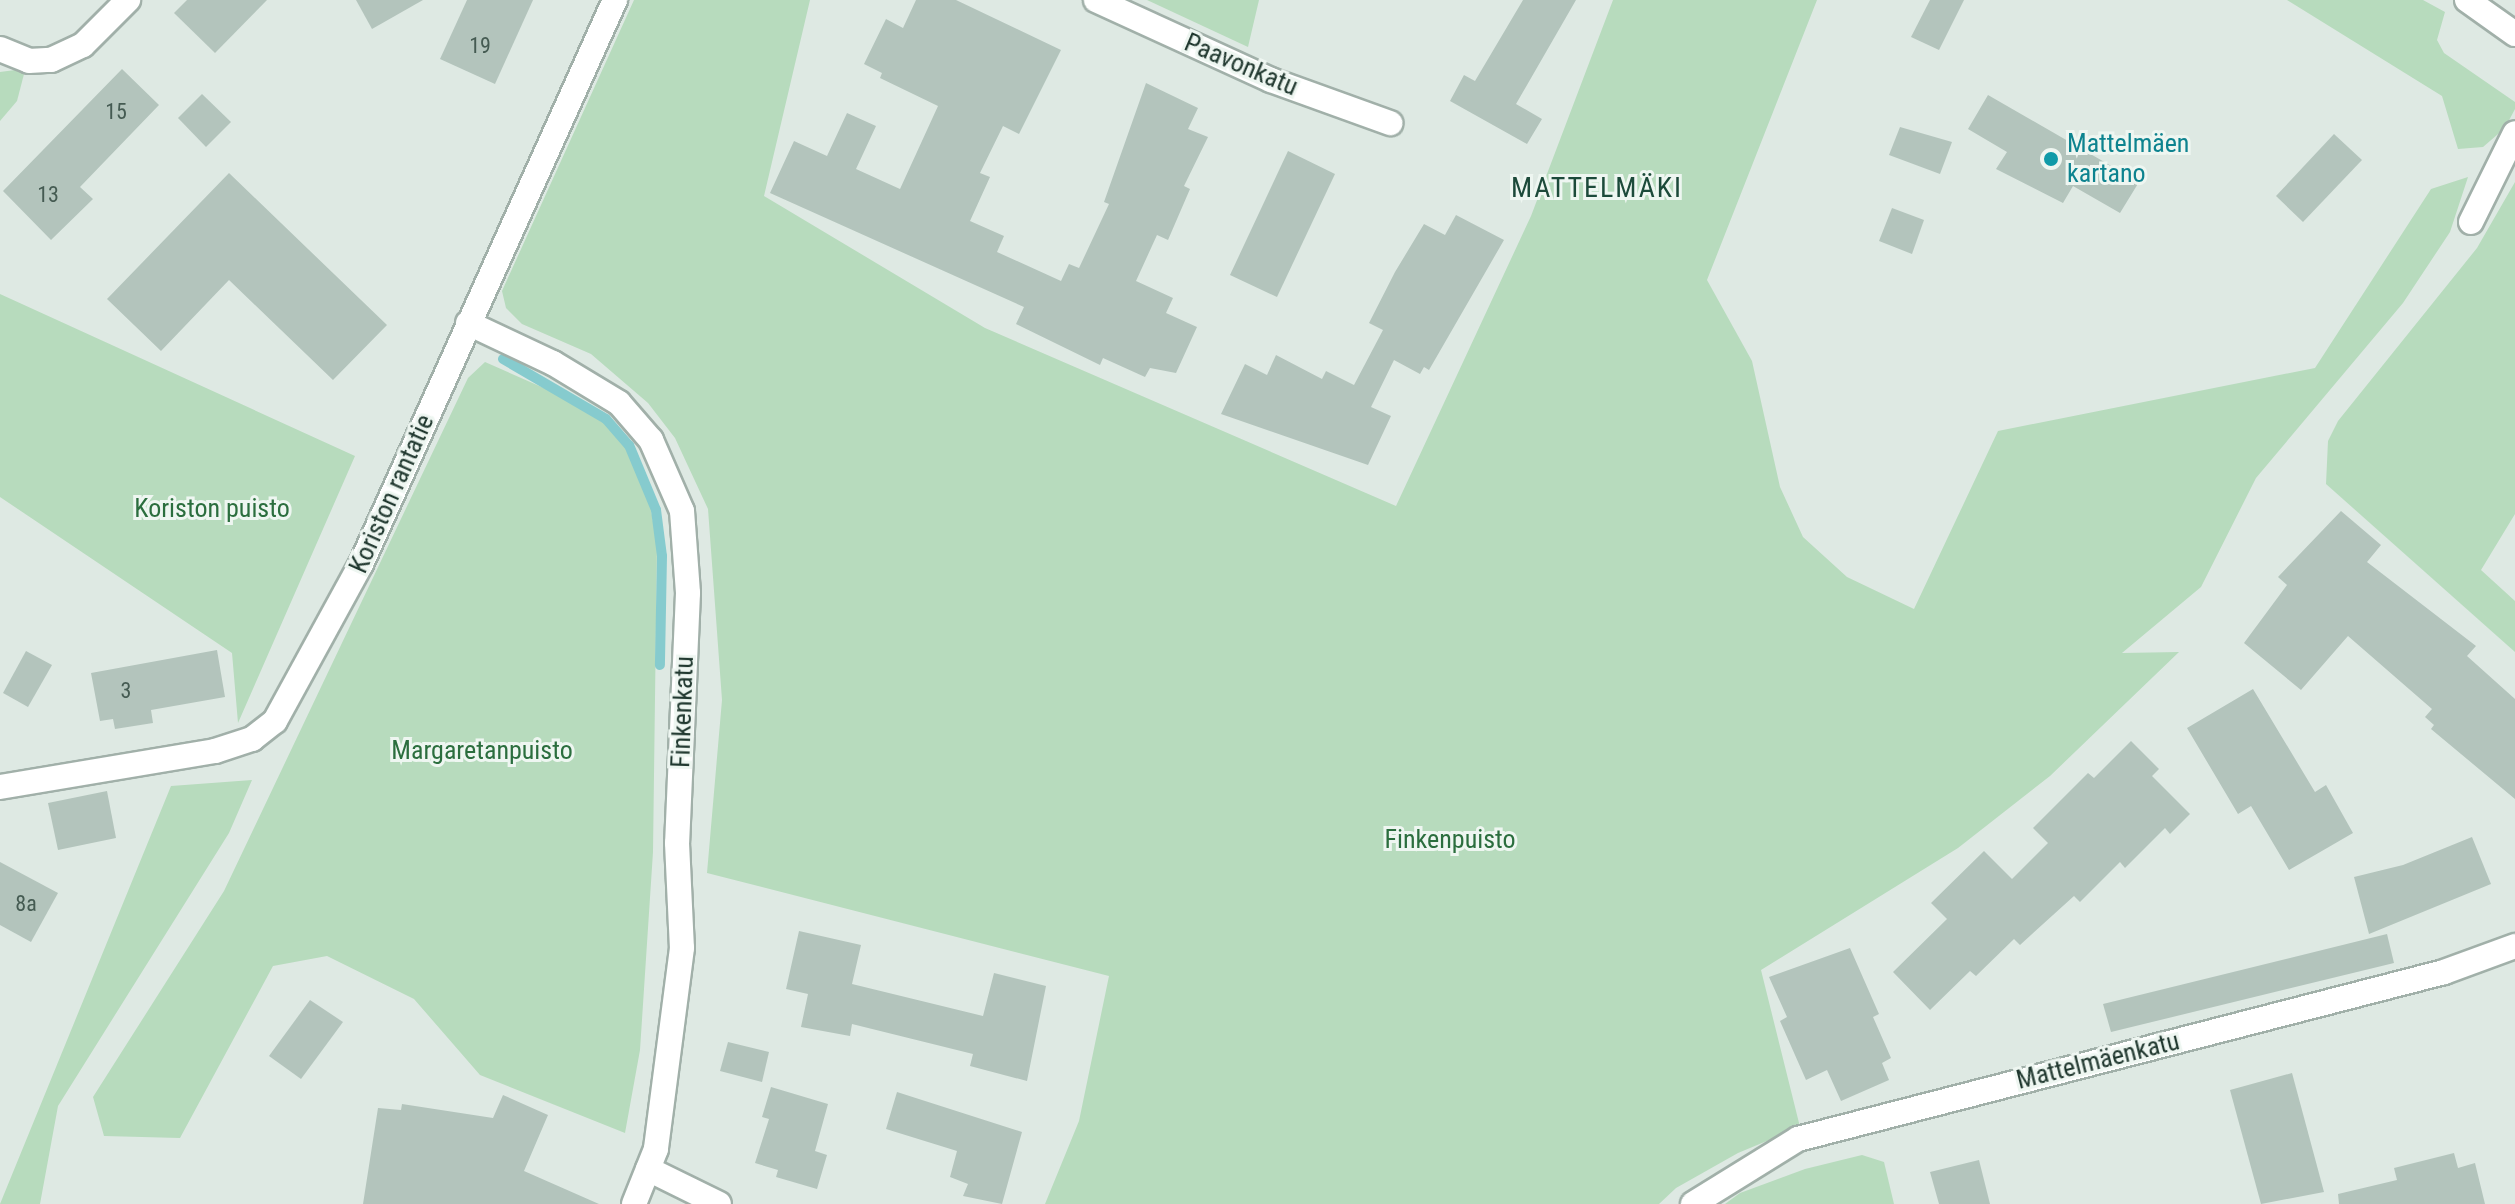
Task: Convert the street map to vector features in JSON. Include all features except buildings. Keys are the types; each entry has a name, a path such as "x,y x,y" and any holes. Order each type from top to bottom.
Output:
{"street":[{"path":"0,49 29,61 51,60 83,45 128,0"},
{"name":"Koriston rantatie","path":"0,787 215,751 252,739 275,721 361,564 615,0"},
{"name":"Paavonkatu","path":"1096,0 1271,80 1390,123"},
{"path":"2467,0 2515,34"},
{"path":"2471,222 2515,133"},
{"name":"Finkenkatu","path":"468,323 553,363 619,403 651,440 682,511 688,593 677,843 682,948 662,1115 648,1169 634,1204"},
{"name":"Mattelmäenkatu","path":"1693,1204 1798,1139 2444,972 2515,946"},
{"path":"648,1169 719,1204"}],"green space":[{"name":"Finkenpuisto","path":"634,0 810,0 764,196 985,328 1396,506 1531,216 1613,0 1817,0 1707,280 1752,361 1780,487 1803,537 1847,577 1914,609 1998,431 2315,368 2431,189 2468,177 2450,232 2403,303 2256,478 2201,587 2122,653 2179,652 2050,776 1958,848 1761,970 1800,1127 1738,1153 1676,1188 1659,1204 1045,1204 1079,1121 1109,976 707,873 722,700 708,509 675,438 648,403 591,354 522,324 506,308 502,291"},
{"path":"1147,0 1259,0 1248,47"},
{"path":"2287,0 2423,0 2445,12 2437,40 2444,53 2515,102 2515,109 2505,128 2483,147 2458,149 2442,96"},
{"path":"15,70 24,74 17,101 0,121 0,72"},
{"path":"2515,182 2515,514 2481,570 2515,601 2515,652 2326,484 2328,441 2338,421 2477,248"},
{"name":"Koriston puisto","path":"0,294 355,456 238,723 232,653 0,497"},
{"name":"Margaretanpuisto","path":"485,362 578,403 620,431 647,486 657,545 653,852 640,1050 625,1133 480,1075 414,999 327,956 273,966 180,1138 104,1136 93,1097 224,891 468,378"},
{"path":"252,780 229,833 58,1106 40,1204 0,1204 171,786"},
{"path":"1862,1155 1884,1162 1894,1204 1725,1204 1740,1193 1805,1169"}],"waterway":[{"path":"503,359 606,419 629,445 656,510 662,556 660,665"}],"place":[{"name":"Mattelmäen kartano","path":"2051,159"}],"district":[{"name":"MATTELMÄKI","path":"1597,188"}]}
